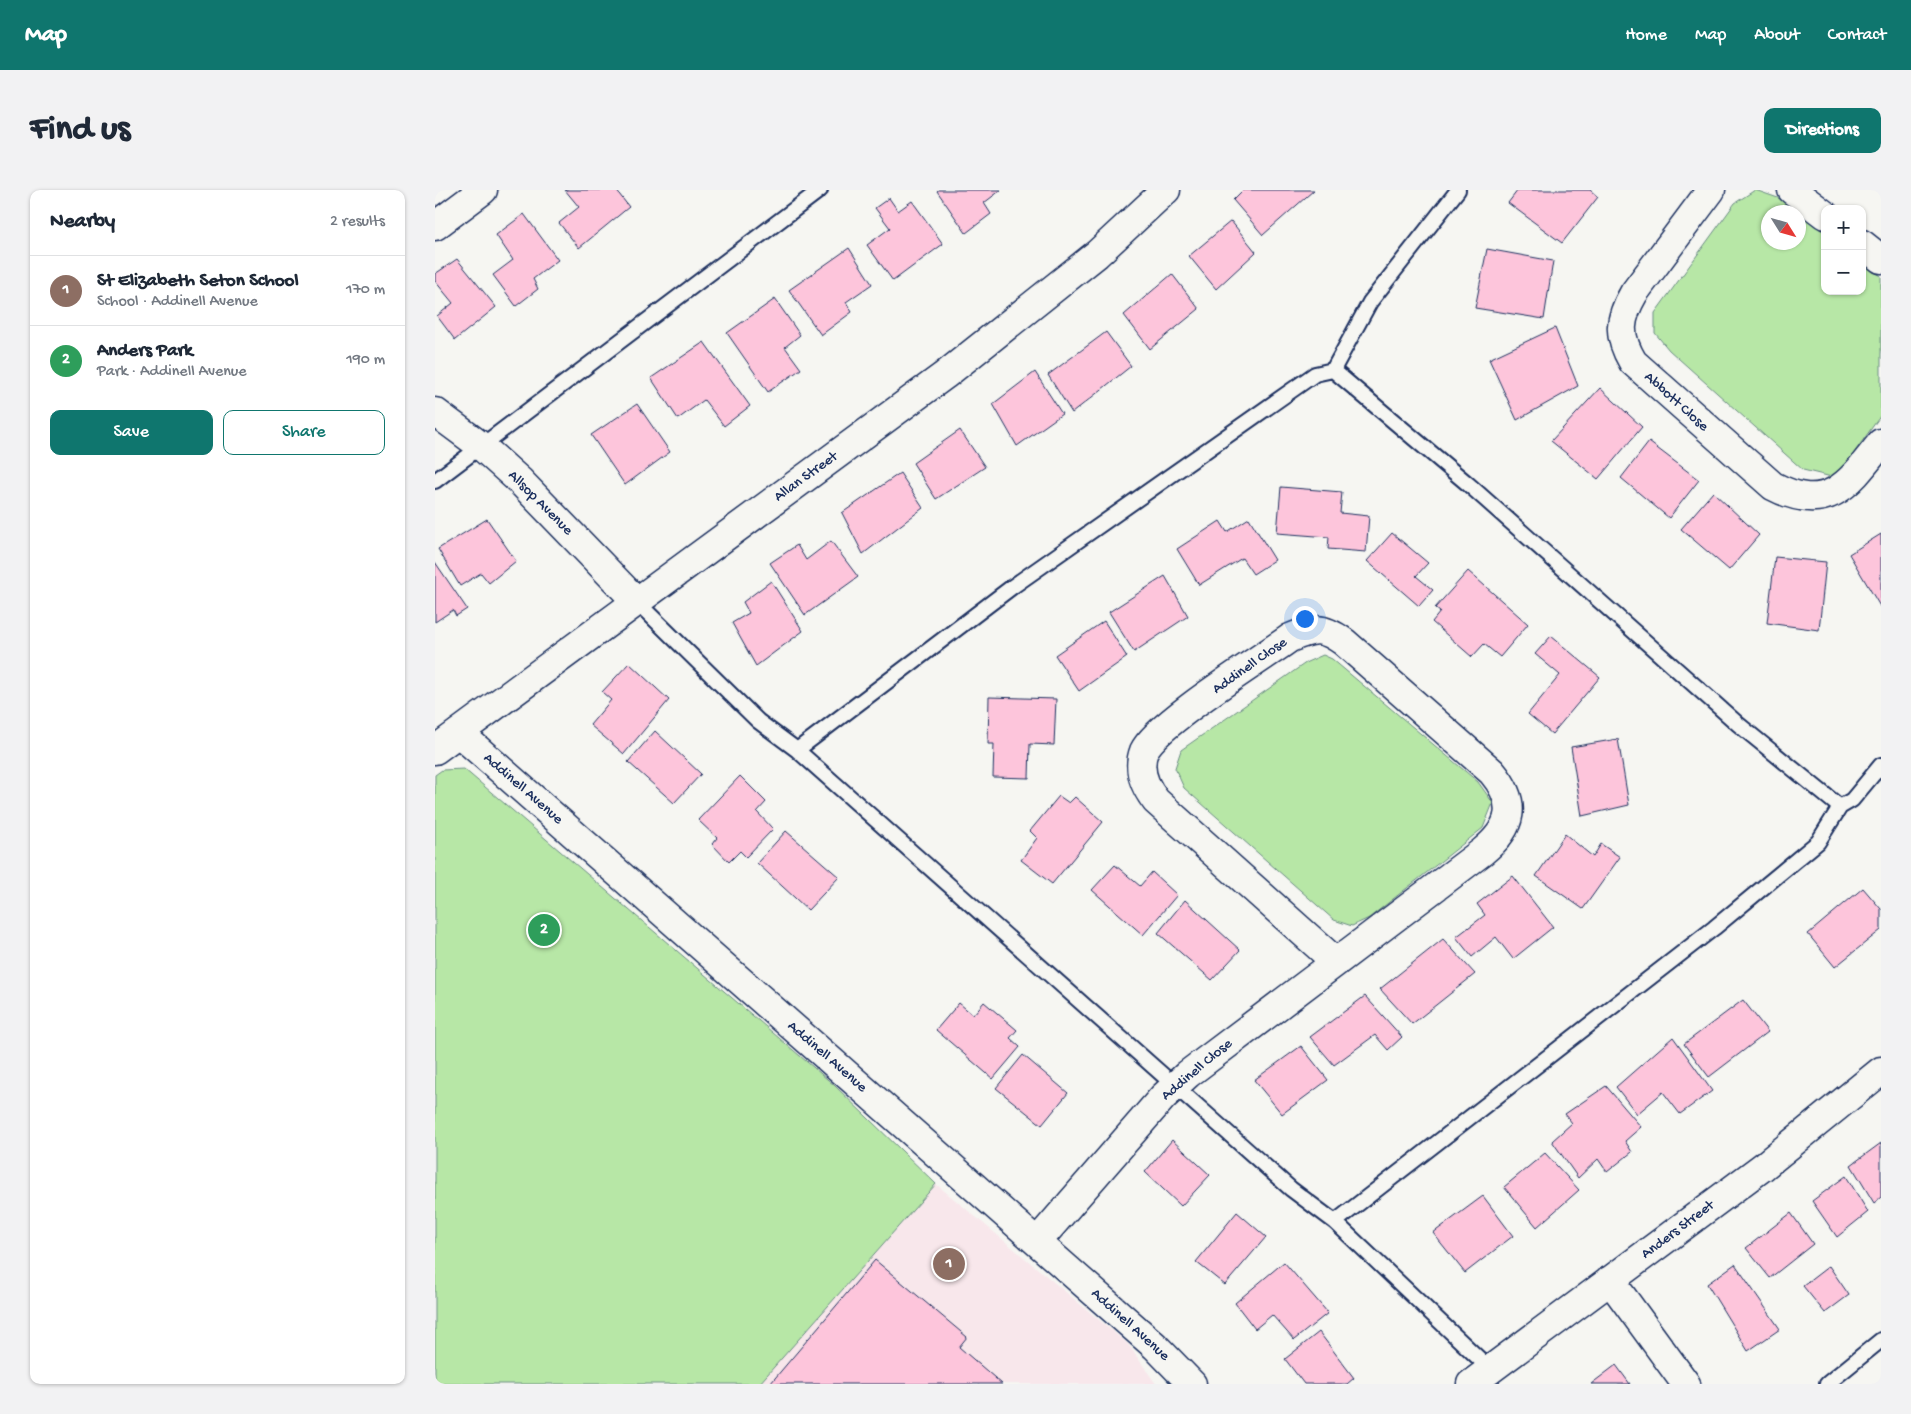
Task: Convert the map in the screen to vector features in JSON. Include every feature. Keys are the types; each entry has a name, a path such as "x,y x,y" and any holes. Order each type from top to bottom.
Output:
{"street":[{"path":"435,226 483,190"},
{"name":"Allan Street","path":"435,750 945,375 1097,254 1166,190"},
{"name":"Abbott Close","path":"1711,190 1634,293 1625,310 1621,323 1622,336 1625,349 1633,362 1773,486 1795,496 1808,499 1825,496 1843,488 1854,478 1881,443"},
{"path":"1792,190 1821,212"},
{"path":"1866,247 1881,259"},
{"name":"Allsop Avenue","path":"435,412 481,446 550,512 637,602"},
{"name":"Addinell Close","path":"1037,1242 1175,1085 1494,842 1508,822 1508,798 1503,785 1492,772 1343,642 1332,633 1321,629 1290,638 1165,726 1145,751 1142,776 1147,790 1156,801 1336,962"},
{"name":"Addinell Avenue","path":"459,733 1155,1346 1192,1384"},
{"name":"Anders Street","path":"1481,1377 1764,1166 1881,1071"},
{"path":"1610,1280 1686,1384"}],"lane":[{"path":"435,481 820,190"},
{"path":"797,750 1012,587 1315,374 1333,370 1370,302 1458,190"},
{"path":"1333,370 1468,484 1738,724 1840,807"},
{"path":"637,602 758,720 797,750 1291,1189 1335,1222 1481,1377"},
{"path":"1335,1222 1722,922 1818,842 1840,807 1852,800 1881,766"},
{"path":"1827,1384 1881,1340"}],"shaded area":[{"path":"936,1184 1128,1344 1156,1384 759,1384"}],"green space":[{"path":"1755,190 1778,198 1788,205 1761,205 1761,250 1806,250 1806,218 1821,230 1821,295 1866,295 1866,265 1881,276 1881,415 1846,464 1832,477 1803,470 1669,350 1655,333 1655,313 1735,203"},
{"path":"1323,655 1332,659 1478,782 1493,803 1483,828 1369,918 1352,926 1334,920 1184,788 1175,768 1181,750 1307,662"},
{"path":"464,769 834,1085 936,1184 759,1384 435,1384 435,775 442,770"}],"building":[{"path":"565,190 616,190 629,207 579,248 559,223 579,207"},
{"path":"938,190 1001,190 984,203 991,214 966,233"},
{"path":"1243,190 1314,190 1263,235 1233,200"},
{"path":"1518,190 1590,190 1598,197 1562,243 1508,203"},
{"path":"889,198 898,211 912,201 943,244 893,281 867,245 890,228 875,208"},
{"path":"524,214 558,260 533,279 538,289 516,306 493,275 513,260 496,235"},
{"path":"1231,221 1256,252 1216,289 1189,256"},
{"path":"849,248 872,284 846,302 852,312 821,335 789,290"},
{"path":"1487,249 1553,261 1544,319 1475,308"},
{"path":"457,259 496,307 455,340 437,316 453,303 435,281 435,274"},
{"path":"1172,274 1199,309 1150,349 1124,315"},
{"path":"775,299 800,335 785,347 801,369 768,392 727,333"},
{"path":"1555,328 1578,386 1517,420 1489,359"},
{"path":"1106,332 1131,366 1072,413 1048,375"},
{"path":"704,342 750,406 724,426 704,400 678,419 651,378"},
{"path":"1035,372 1062,414 1017,446 993,404"},
{"path":"1600,388 1642,427 1598,479 1551,441"},
{"path":"637,404 670,452 625,485 591,435"},
{"path":"960,430 985,467 936,499 913,463"},
{"path":"1649,442 1699,480 1669,518 1621,478"},
{"path":"900,473 923,508 863,554 842,513"},
{"path":"1281,487 1342,492 1340,513 1369,516 1366,552 1328,549 1329,537 1277,533"},
{"path":"1713,492 1759,535 1729,570 1681,529"},
{"path":"1249,518 1275,560 1253,574 1242,558 1199,585 1177,549 1220,521 1227,532"},
{"path":"487,519 516,561 489,583 481,573 460,586 438,549"},
{"path":"1392,533 1428,563 1416,576 1433,590 1419,606 1367,561"},
{"path":"1881,534 1881,608 1849,554"},
{"path":"831,541 858,577 805,615 770,563 797,545 806,560"},
{"path":"1775,557 1826,562 1819,630 1767,623"},
{"path":"435,562 467,609 456,616 453,610 435,622"},
{"path":"1468,571 1528,624 1500,657 1484,644 1472,657 1432,622 1440,612 1435,608"},
{"path":"1165,576 1188,616 1134,652 1109,612"},
{"path":"771,581 803,631 756,666 732,623 749,613 743,602"},
{"path":"1104,621 1127,657 1079,691 1055,655"},
{"path":"1551,636 1600,677 1552,734 1528,714 1560,675 1535,654"},
{"path":"629,663 669,700 624,754 590,725 611,700 602,692"},
{"path":"989,697 1056,699 1054,745 1030,744 1029,778 993,777 994,744 988,744"},
{"path":"655,731 701,774 674,803 628,762"},
{"path":"1618,739 1629,805 1582,816 1571,747"},
{"path":"740,776 766,802 757,812 773,829 746,857 740,851 729,862 712,844 717,838 698,820"},
{"path":"1059,796 1069,803 1075,797 1103,822 1052,884 1021,860 1037,838 1030,831"},
{"path":"786,831 839,877 808,910 757,863"},
{"path":"1565,834 1593,857 1601,844 1620,857 1583,909 1536,876"},
{"path":"1115,865 1140,886 1152,872 1177,895 1143,935 1092,890"},
{"path":"1513,876 1553,927 1513,959 1496,937 1472,957 1456,937 1485,915 1477,904"},
{"path":"1863,888 1881,909 1881,930 1835,967 1808,934"},
{"path":"1185,900 1240,950 1212,980 1158,933"},
{"path":"1443,939 1475,974 1412,1024 1380,989"},
{"path":"1365,996 1402,1037 1388,1050 1375,1035 1334,1065 1310,1037"},
{"path":"1743,1000 1768,1032 1709,1077 1684,1044"},
{"path":"984,1002 1017,1030 1010,1038 1020,1047 993,1079 936,1030 959,1003 973,1015"},
{"path":"1673,1037 1712,1091 1680,1114 1663,1092 1637,1114 1616,1087"},
{"path":"1301,1046 1328,1080 1282,1114 1254,1080"},
{"path":"1023,1055 1068,1093 1042,1125 996,1088"},
{"path":"1606,1086 1641,1127 1625,1141 1632,1152 1607,1172 1598,1159 1578,1178 1552,1141 1572,1123 1565,1114"},
{"path":"1172,1140 1210,1175 1181,1206 1145,1172"},
{"path":"1881,1143 1881,1197 1874,1203 1851,1165"},
{"path":"1545,1153 1579,1190 1537,1227 1504,1187"},
{"path":"1846,1176 1868,1212 1837,1237 1812,1201"},
{"path":"1483,1196 1513,1236 1465,1273 1433,1233"},
{"path":"1237,1212 1266,1237 1225,1285 1196,1262"},
{"path":"1791,1213 1813,1244 1770,1278 1746,1248"},
{"path":"875,1260 967,1337 959,1347 1002,1384 770,1384"},
{"path":"1284,1262 1328,1313 1294,1340 1272,1315 1255,1329 1235,1303"},
{"path":"1735,1264 1780,1329 1748,1351 1707,1284"},
{"path":"1829,1266 1849,1295 1825,1313 1803,1286"},
{"path":"1319,1332 1354,1378 1347,1384 1304,1384 1285,1359"},
{"path":"1616,1365 1630,1384 1591,1384"}],"place":[{"name":"Anders Park","path":"544,930"},
{"name":"St Elizabeth Seton School","path":"949,1264"}]}
